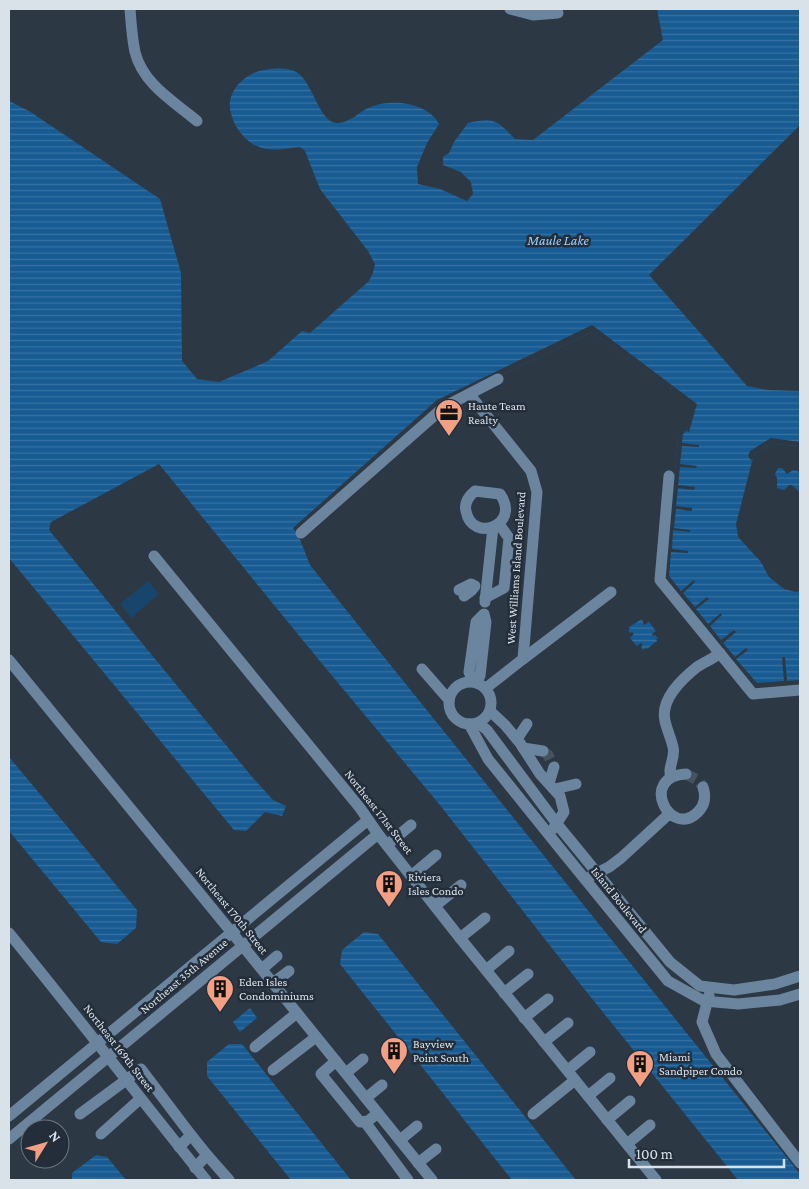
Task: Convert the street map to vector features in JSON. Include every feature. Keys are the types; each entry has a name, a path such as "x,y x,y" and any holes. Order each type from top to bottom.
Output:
{"street":[{"path":"130,9 135,51 139,62 157,88 197,121"},
{"path":"510,9 533,15 558,12"},
{"path":"301,533 444,406 470,395 498,379"},
{"name":"West Williams Island Boulevard","path":"470,395 531,471 537,492 523,659 486,688"},
{"path":"669,476 660,580 753,694 800,690"},
{"path":"449,700 454,688 460,684 473,681 480,676 486,622 482,590 496,526 509,538 504,588 482,590 472,590 461,593"},
{"name":"Northeast 171st Street","path":"154,556 656,1180"},
{"path":"523,659 611,592"},
{"path":"671,777 674,749 664,720 667,701 674,689 686,677 720,653"},
{"name":"Northeast 170th Street","path":"9,660 432,1180"},
{"name":"Island Boulevard","path":"422,669 449,700 449,707 456,719 473,723 487,730 596,872 670,962 684,974 700,986 734,990 775,984 800,976"},
{"path":"473,681 486,688 492,701 490,711 482,720 473,723"},
{"path":"490,711 506,725 540,774 560,796 564,812 558,824 548,834"},
{"name":"Island Boulevard","path":"473,723 488,759 584,880 668,981 704,1001 738,1004 780,1000 800,994"},
{"path":"520,744 527,724"},
{"path":"520,744 542,751"},
{"path":"552,786 554,767"},
{"path":"686,774 671,777 666,782 660,795 661,802 669,814 682,819 690,818 696,814 704,802 705,794 703,787"},
{"path":"552,786 576,784"},
{"path":"584,880 596,872 609,867 621,858 669,814"},
{"name":"Northeast 35th Avenue","path":"9,1116 368,820"},
{"path":"387,846 411,825"},
{"name":"Northeast 35th Avenue","path":"9,1139 378,834"},
{"path":"411,876 436,855"},
{"path":"435,906 461,885"},
{"path":"460,938 485,918"},
{"name":"Northeast 169th Street","path":"9,934 206,1180"},
{"path":"486,970 509,951"},
{"path":"262,969 277,956"},
{"path":"273,983 289,971"},
{"path":"504,993 528,974"},
{"path":"675,985 684,974"},
{"path":"710,987 702,1022 716,1054 729,1064 800,1163"},
{"path":"524,1018 548,999"},
{"path":"255,1047 297,1013"},
{"path":"544,1042 568,1022"},
{"path":"273,1070 316,1037"},
{"path":"568,1070 590,1052"},
{"path":"346,1073 363,1059"},
{"path":"336,1061 321,1074 360,1122 368,1121 378,1113"},
{"path":"80,1114 140,1069 207,1155 229,1180"},
{"path":"588,1096 610,1078"},
{"path":"533,1114 575,1080"},
{"path":"366,1098 382,1084"},
{"path":"101,1134 140,1099"},
{"path":"607,1120 630,1101"},
{"path":"364,1122 408,1180"},
{"path":"627,1144 650,1125"},
{"path":"381,1146 417,1126"},
{"path":"178,1146 191,1135"},
{"path":"418,1163 436,1149"},
{"path":"196,1168 207,1155"}],"shaded area":[{"path":"148,581 159,594 131,618 120,604"}],"water":[{"name":"Maule Lake","path":"657,9 800,9 800,125 649,275 747,386 768,390 800,391 800,446 772,444 754,454 736,524 738,537 761,562 769,577 784,589 800,591 800,685 756,689 665,578 678,439 686,431 693,408 592,332 442,404 297,532 310,565 800,1174 800,1180 738,1180 577,980 439,804 159,464 51,522 49,530 253,778 273,800 286,806 282,816 265,812 246,831 234,830 9,558 9,101 29,111 160,199 181,273 182,361 197,379 219,382 268,361 302,331 310,333 369,281 375,264 368,251 320,189 305,151 300,147 274,149 259,147 242,135 231,115 230,102 231,96 242,81 258,71 268,69 283,68 294,71 301,75 306,82 325,116 331,121 338,123 350,120 368,108 387,103 407,104 426,111 439,124 427,143 417,167 418,184 440,189 467,201 473,194 471,182 461,172 443,165 443,157 449,153 454,142 468,123 490,120 499,124 515,139 533,140 663,40"},
{"path":"778,468 782,468 787,474 793,470 798,471 800,475 800,492 792,485 789,485 784,490 777,488 775,474"},
{"path":"642,619 644,625 649,622 656,631 652,634 653,636 655,635 658,638 647,649 643,650 641,643 637,646 630,638 634,634 628,630 630,629 629,627"},
{"path":"9,757 137,910 136,928 117,944 101,942 9,831"},
{"path":"364,932 378,934 576,1180 512,1180 340,964 342,950"},
{"path":"250,1008 257,1018 240,1032 233,1022"},
{"path":"229,1044 242,1044 351,1180 291,1180 207,1076 207,1062"},
{"path":"96,1155 107,1157 126,1180 72,1180 72,1173"}],"pier":[{"path":"592,325 697,404 689,432 686,431 692,408 592,332 442,404 296,532 293,528 437,400"},
{"path":"683,434 682,443 699,445 699,447 682,446 680,464 697,466 696,468 680,467 678,485 695,487 694,490 678,488 676,506 692,508 692,511 676,509 674,528 690,530 690,532 673,530 672,549 688,551 688,553 671,552 669,576 681,591 694,580 695,582 683,593 695,607 707,597 709,599 696,609 708,624 721,613 722,615 710,626 721,640 734,630 736,632 723,643 735,657 746,648 748,650 736,659 757,683 784,681 782,657 785,657 787,681 800,680 800,685 756,689 665,578 678,439"},
{"path":"771,438 800,442 800,446 772,444 754,454 752,461 748,456 750,451"}],"tunnel":[{"path":"543,751 548,755 554,767"},
{"path":"686,774 699,781 703,787"}],"place":[{"name":"Haute Team Realty","path":"449,437"},
{"name":"Riviera Isles Condo","path":"389,908"},
{"name":"Eden Isles Condominiums","path":"220,1013"},
{"name":"Bayview Point South","path":"394,1075"},
{"name":"Miami Sandpiper Condo","path":"640,1088"}]}
